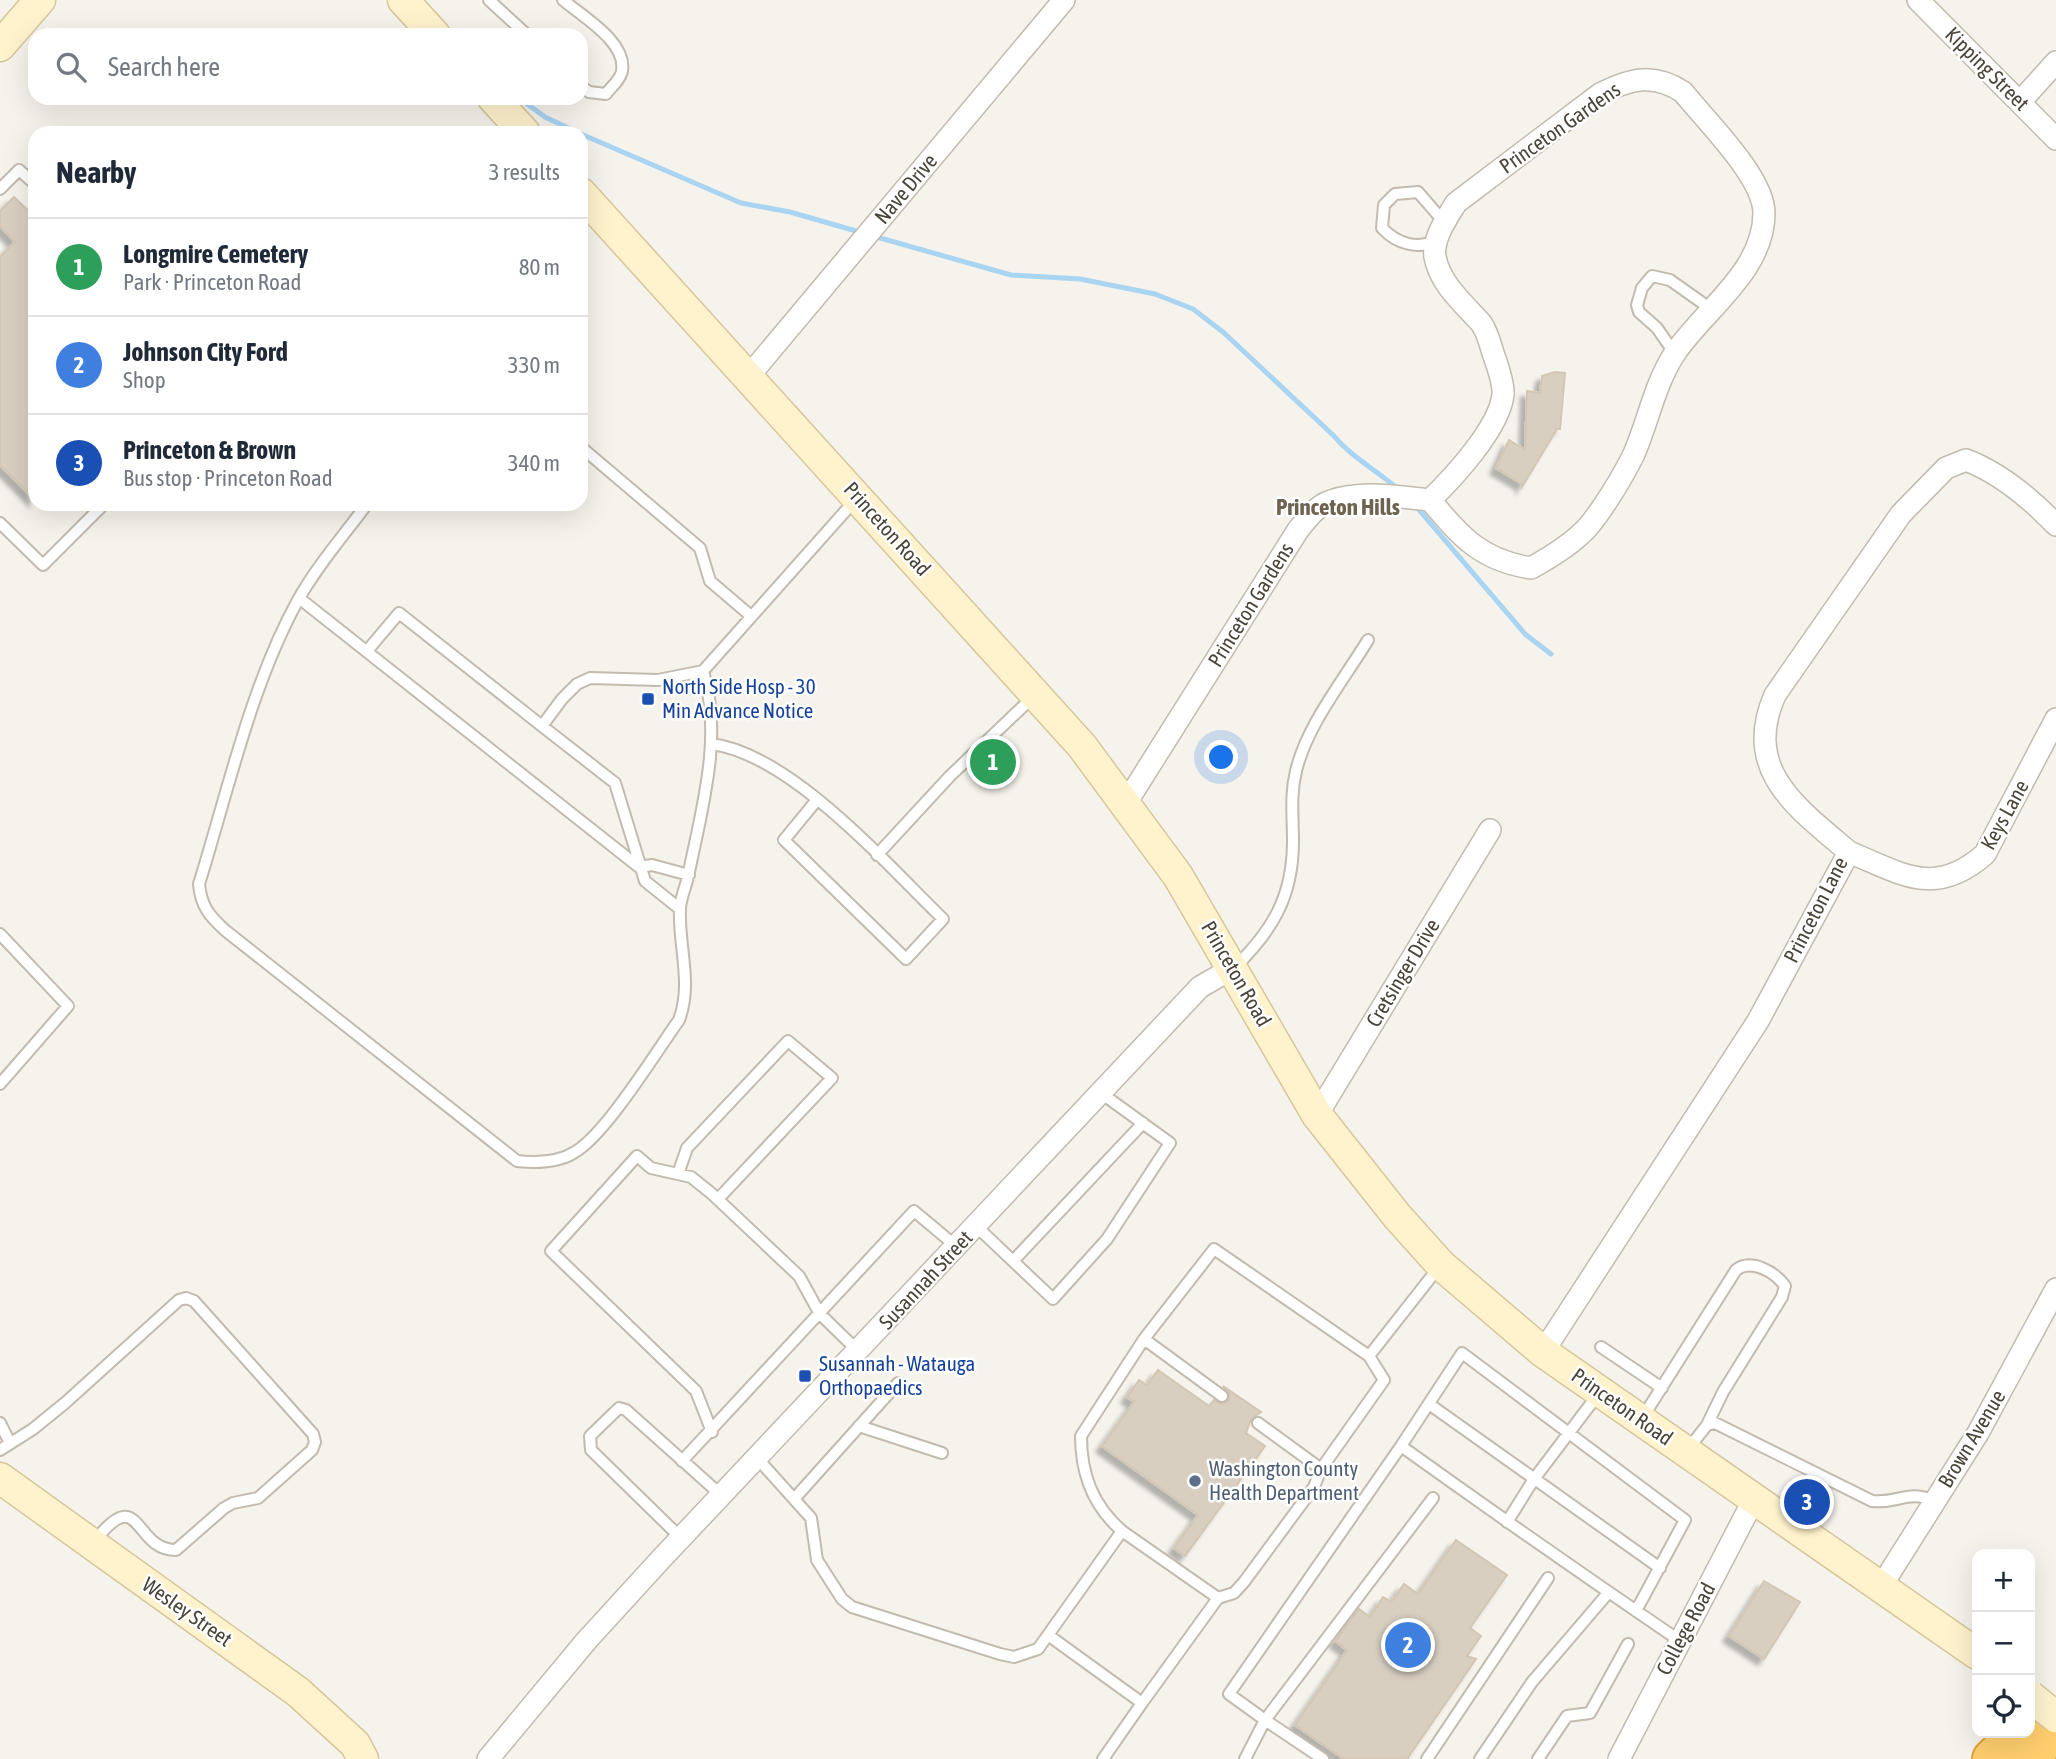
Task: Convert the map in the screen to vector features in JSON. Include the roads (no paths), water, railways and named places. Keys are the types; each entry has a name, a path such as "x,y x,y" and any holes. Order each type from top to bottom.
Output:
{"highway":[{"path":"2035,1717 2056,1695"},
{"path":"2029,1759 2056,1728"},
{"path":"1992,1759 2014,1738"}],"street":[{"path":"0,46 40,0"},
{"path":"403,0 429,28"},
{"name":"Nave Drive","path":"748,377 1064,0"},
{"name":"Kipping Street","path":"1918,0 2056,139"},
{"path":"2020,102 2056,62"},
{"name":"Princeton Gardens","path":"1126,803 1298,530 1315,511 1330,501 1373,495 1430,500 1474,548 1503,564 1531,568 1561,551 1587,527 1633,457 1651,403 1675,354 1743,274 1756,253 1764,212 1759,187 1683,92 1666,81 1645,78 1625,81 1600,94 1456,203 1441,231"},
{"path":"498,105 518,126"},
{"name":"Princeton Road","path":"588,205 1036,694 1126,803 1178,876 1317,1115 1396,1216 1440,1265 1543,1352 1882,1585 1972,1650"},
{"path":"1430,500 1446,484 1495,420 1503,393 1496,360 1484,327 1455,295 1440,271 1435,255 1441,231"},
{"name":"Princeton Lane","path":"1543,1352 1758,1021 1849,852 1785,792 1768,763 1763,738 1766,716 1775,695 1901,514 1946,468 1966,460 1986,468 2037,505 2056,524"},
{"name":"Keys Lane","path":"1849,852 1899,873 1928,879 1952,877 1968,869 1985,854 2056,719"},
{"name":"Cretsinger Drive","path":"1317,1115 1490,830"},
{"name":"Susannah Street","path":"488,1759 587,1640 721,1495 859,1352 1200,987 1233,968"},
{"name":"Brown Avenue","path":"1882,1585 1978,1433 2056,1289"},
{"name":"Wesley Street","path":"0,1478 298,1692 355,1744 363,1759"},
{"name":"College Road","path":"1619,1759 1754,1499"},
{"path":"2035,1700 2056,1717"}],"lane":[{"path":"489,0 519,28"},
{"path":"563,0 609,39 622,56 622,74 606,94 588,91"},
{"path":"0,189 19,170 28,178"},
{"path":"1418,192 1431,203 1441,231 1412,245 1394,239 1382,228 1384,205 1395,194 1418,192"},
{"path":"1675,354 1657,328 1639,312 1637,305 1646,281 1652,276 1670,280 1711,309"},
{"path":"588,453 700,548 710,581 751,616"},
{"path":"542,726 577,684 590,678 658,681 703,671 858,497"},
{"path":"0,523 43,565 97,511"},
{"path":"362,511 299,598 268,666 199,884 201,902 209,917 236,940 517,1161 537,1163 575,1152 602,1128 679,1020 685,1004 686,987 680,909 689,876 712,744 709,691 703,671"},
{"path":"299,598 639,867 652,865 689,876"},
{"path":"367,651 399,613 615,783 645,881 680,909"},
{"path":"1233,968 1261,942 1286,894 1293,841 1291,804 1303,747 1368,640"},
{"path":"877,855 950,776 1036,694"},
{"path":"712,744 725,746 758,761 808,790 816,801 943,919 906,959 784,840 816,801"},
{"path":"0,934 68,1006 0,1084"},
{"path":"678,1174 687,1147 788,1041 832,1078 718,1199"},
{"path":"976,1226 1053,1299 1107,1239 1170,1143 1101,1093"},
{"path":"1013,1261 1143,1123"},
{"path":"712,1432 696,1391 551,1251 637,1156 651,1168 691,1177 718,1199 799,1276 820,1314 859,1352"},
{"path":"682,1461 712,1432 914,1211 957,1247"},
{"path":"1103,1759 1218,1598 1234,1593 1244,1582 1314,1487 1321,1469 1384,1380 1369,1356 1214,1249 1144,1339 1081,1436 1081,1449 1094,1501 1103,1514 1122,1531 1218,1598"},
{"path":"1641,1420 1736,1269 1744,1263 1752,1264 1781,1281 1785,1286 1782,1297 1723,1392 1707,1425 1687,1452"},
{"path":"1369,1356 1440,1265"},
{"path":"0,1450 33,1430 179,1300 186,1298 194,1301 313,1434 315,1443 312,1450 258,1498 233,1503 224,1508 176,1550 167,1550 156,1544 133,1518 125,1516 118,1516 109,1523 91,1545"},
{"path":"1144,1339 1222,1396"},
{"path":"1601,1347 1662,1388"},
{"path":"1323,1759 1229,1694 1401,1446 1462,1353 1685,1520 1636,1611"},
{"path":"794,1499 898,1382"},
{"path":"1507,1522 1534,1479 1600,1392"},
{"path":"1429,1404 1660,1568"},
{"path":"681,1538 591,1450 590,1436 619,1408 626,1410 721,1495"},
{"path":"0,1423 10,1443"},
{"path":"1258,1423 1321,1469"},
{"path":"1707,1425 1724,1426 1872,1500 1885,1502 1905,1495 1919,1494 1936,1501"},
{"path":"859,1426 942,1453"},
{"path":"1401,1446 1680,1641"},
{"path":"757,1458 811,1518 817,1560 842,1598 852,1607 1014,1657 1038,1649 1122,1531"},
{"path":"1248,1758 1265,1720 1433,1498"},
{"path":"1427,1759 1548,1578"},
{"path":"1480,1759 1532,1682 1609,1592"},
{"path":"1048,1635 1142,1703"},
{"path":"1538,1759 1567,1716 1590,1713 1628,1644"}],"waterway":[{"path":"529,105 564,126"},
{"path":"588,137 741,203 790,212 863,233"},
{"path":"873,236 1011,275 1080,279 1155,294 1193,309 1223,332 1348,450 1399,490"},
{"path":"1414,504 1525,634 1551,654"}],"place":[{"name":"North Side Hosp - 30 Min Advance Notice","path":"648,699"},
{"name":"Longmire Cemetery","path":"993,762"},
{"name":"Susannah - Watauga Orthopaedics","path":"805,1376"},
{"name":"Washington County Health Department","path":"1195,1481"},
{"name":"Princeton & Brown","path":"1807,1502"},
{"name":"Johnson City Ford","path":"1408,1645"}],"district":[{"name":"Princeton Hills","path":"1338,507"}]}
